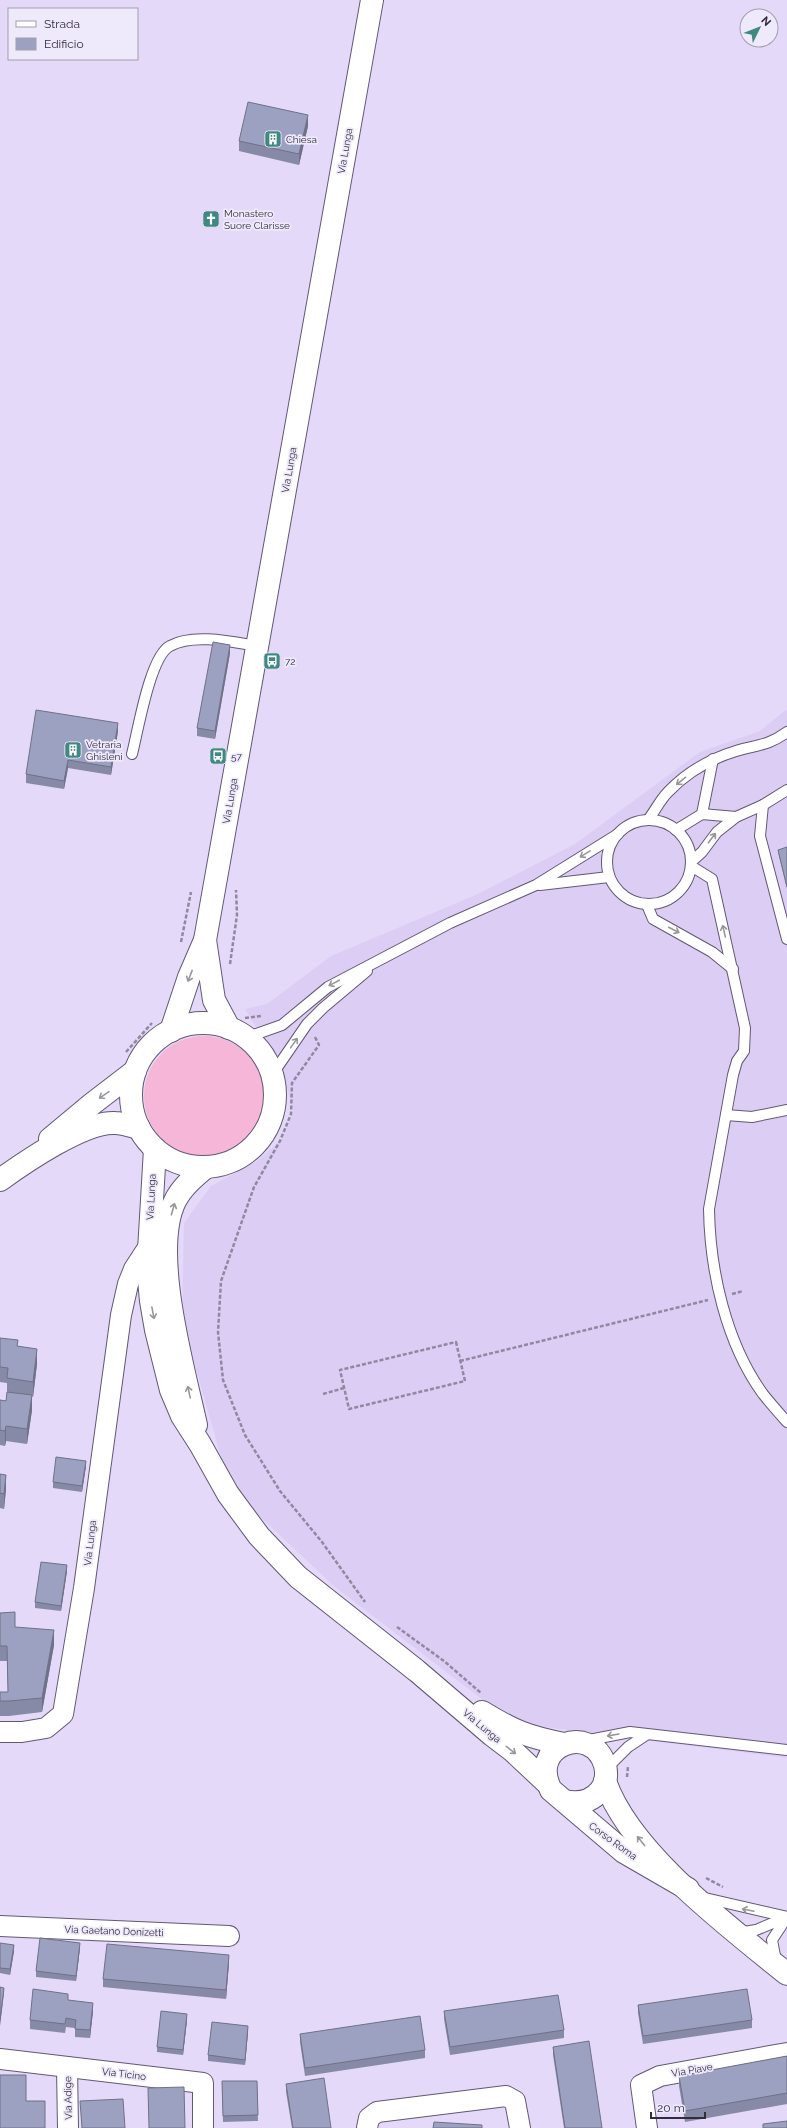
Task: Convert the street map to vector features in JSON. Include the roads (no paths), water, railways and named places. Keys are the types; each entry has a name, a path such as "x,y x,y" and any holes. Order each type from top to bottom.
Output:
{"street":[{"name":"Via Lunga","path":"171,1031 189,977 205,940 372,0"},
{"name":"Via Lunga","path":"205,940 214,1000 239,1028 259,1051 272,1075 275,1101 268,1126 262,1137 245,1154 235,1160 206,1168 183,1164 167,1158 155,1149 139,1128 132,1107 131,1095 135,1071 146,1051 154,1043 171,1031 199,1024 239,1028"},
{"path":"0,1180 25,1162 63,1127 135,1071"},
{"path":"25,1162 88,1128 114,1123 139,1128"},
{"name":"Via Lunga","path":"155,1149 149,1246 150,1292 156,1330 171,1390 182,1416 200,1444 228,1494 244,1516 298,1577 417,1671 492,1735 512,1750 546,1782"},
{"name":"Via Lunga","path":"200,1444 170,1304 166,1256 169,1221 175,1202 193,1178 206,1168"},
{"name":"Via Lunga","path":"0,1732 22,1732 46,1728 62,1714 84,1588 121,1315 128,1284 134,1269 149,1246"},
{"path":"124,1303 142,1292 150,1292"},
{"name":"Via Lunga","path":"417,1671 512,1730 534,1738 572,1743"},
{"path":"546,1782 545,1772 547,1762 552,1753 572,1743"},
{"name":"Corso Roma","path":"572,1743 587,1744 598,1751 606,1775 611,1798 625,1821 650,1851 693,1885 737,1934 782,1970"},
{"path":"564,1801 573,1803 583,1802 592,1798 600,1791 606,1775"},
{"name":"Corso Roma","path":"546,1782 551,1790 624,1852 693,1885"},
{"name":"Via Gaetano Donizetti","path":"0,1926 229,1936"},
{"name":"Via Piave","path":"647,2128 641,2085 660,2076 787,2053"},
{"name":"Via Ticino","path":"0,2059 203,2083 203,2128"},
{"name":"Via Adige","path":"67,2067 68,2128"},
{"path":"367,2128 369,2118 377,2112 506,2096 515,2101 520,2128"}],"lane":[{"path":"132,754 153,668 169,646 196,639 257,646"},
{"path":"648,820 667,793 683,778 713,759 738,751 762,746 787,732"},
{"path":"702,814 713,759"},
{"path":"691,864 717,832 736,818 763,805 787,790"},
{"path":"763,805 760,836 787,939"},
{"path":"676,830 702,814 736,818"},
{"path":"239,1028 282,1025 328,986 450,923 536,885 618,834 627,826 648,820 658,821 676,830 684,839 689,850 691,864 688,879 682,890 672,898 660,903 648,905 627,898 616,889 609,876 607,854 618,834"},
{"path":"691,864 712,879 745,1028 744,1051 737,1061 732,1075 709,1209 719,1297 743,1361 763,1394 787,1422"},
{"path":"536,885 609,876"},
{"path":"648,905 653,919 712,952 733,969"},
{"path":"272,1075 307,1024 323,1008 381,959"},
{"path":"726,1114 752,1117 787,1110"},
{"path":"572,1743 630,1732 787,1750"},
{"path":"606,1775 628,1747 646,1735"},
{"path":"776,1748 787,1744"},
{"path":"693,1885 712,1901 787,1917"},
{"path":"737,1934 756,1930 787,1917"},
{"path":"782,1970 772,1940 787,1917"}],"place":[{"name":"Chiesa","path":"273,139"},
{"name":"Monastero Suore Clarisse","path":"211,219"},
{"name":"72","path":"272,661"},
{"name":"Vetraria Ghisleni","path":"73,750"},
{"name":"57","path":"218,756"}]}
